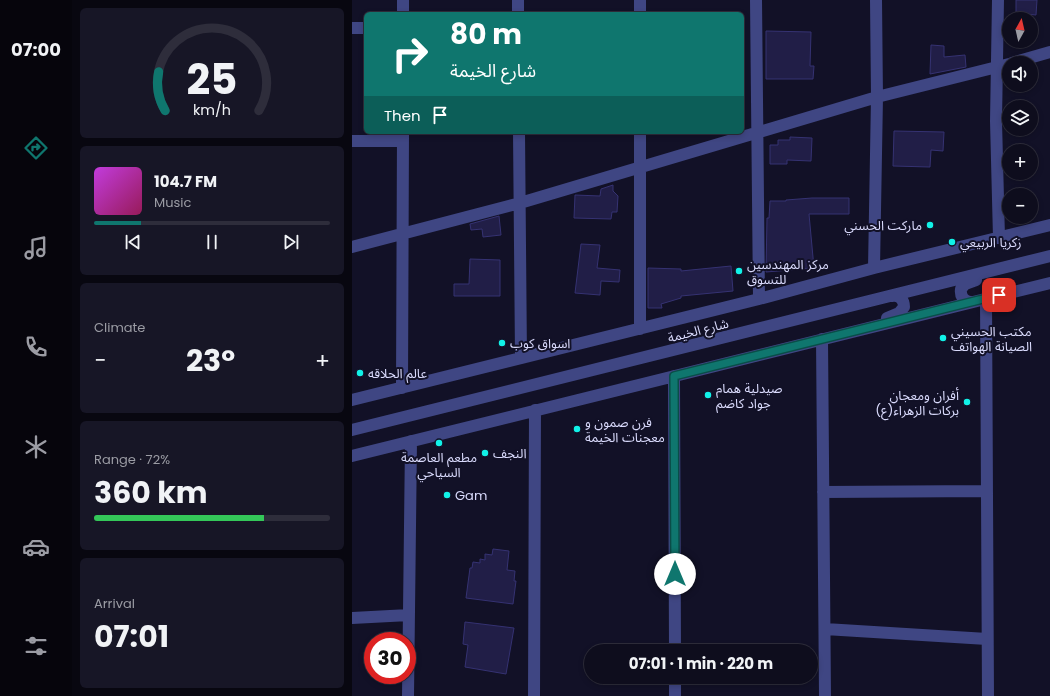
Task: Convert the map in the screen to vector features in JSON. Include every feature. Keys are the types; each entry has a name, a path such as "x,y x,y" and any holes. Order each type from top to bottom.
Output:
{"street":[{"path":"403,0 403,12"},
{"path":"518,0 518,12"},
{"path":"640,0 640,12"},
{"path":"756,0 759,299"},
{"path":"874,268 877,97 876,0"},
{"path":"998,0 996,121 999,238"},
{"path":"352,28 364,28"},
{"path":"1035,56 1050,52"},
{"path":"352,247 520,203 640,166 877,97 1002,65"},
{"path":"519,134 521,358"},
{"path":"640,134 640,329"},
{"path":"352,141 402,137 402,388"},
{"path":"352,400 759,299 874,268 1050,226"},
{"name":"شارع الخيمة","path":"352,430 1050,256"},
{"path":"970,302 966,302 961,296 963,286 1003,268"},
{"path":"352,456 1050,283"},
{"path":"853,332 902,311 904,307 903,300 900,297 892,296"},
{"path":"986,298 988,696"},
{"path":"822,339 825,696"},
{"path":"674,376 675,644"},
{"path":"534,696 535,410"},
{"path":"408,696 411,441"},
{"path":"823,492 987,491"},
{"path":"352,618 409,615"},
{"path":"825,629 987,639"},
{"path":"675,684 675,696"}],"building":[{"path":"1016,0 1037,0 1036,12 1016,12"},
{"path":"766,31 811,32 810,66 814,66 813,79 766,79"},
{"path":"931,45 944,46 944,57 965,55 966,67 930,74"},
{"path":"894,131 944,132 943,151 931,150 930,167 893,166"},
{"path":"790,137 812,138 811,161 787,160 787,164 770,164 770,145 778,145 778,140 790,140"},
{"path":"613,185 613,191 618,196 617,212 612,212 611,219 574,218 575,195 600,196 601,189"},
{"path":"812,198 849,198 849,214 809,214 814,268 766,272 767,218 769,218 770,201"},
{"path":"499,216 501,235 483,237 482,229 471,230 470,224"},
{"path":"581,244 600,245 597,268 620,270 619,282 601,281 600,295 575,293"},
{"path":"470,259 500,260 500,296 454,296 454,284 469,284"},
{"path":"731,266 733,291 681,296 681,298 661,304 662,308 648,308 648,268 681,269 681,271"},
{"path":"493,549 509,551 507,570 515,571 514,581 516,581 513,604 466,598 470,568 472,568 473,562 480,563 480,559 485,560 485,554 492,555"},
{"path":"465,622 514,628 506,674 465,667 468,645 463,644"}],"place":[{"name":"ماركت الحسني","path":"930,225"},
{"name":"زكريا الربيعي","path":"952,242"},
{"name":"مركز المهندسين للتسوق","path":"739,271"},
{"name":"مكتب الحسيني الصيانة الهواتف","path":"943,338"},
{"name":"اسواق كوب","path":"502,343"},
{"name":"عالم الحلاقه","path":"360,373"},
{"name":"صيدلية همام جواد كاضم","path":"708,395"},
{"name":"أفران ومعجان بركات الزهراء(ع)","path":"967,402"},
{"name":"فرن صمون و معجنات الخيمة","path":"577,429"},
{"name":"مطعم العاصمة السياحي","path":"439,443"},
{"name":"النجف","path":"485,453"},
{"name":"Gam","path":"447,495"}],"route":[{"path":"675,574 674,376 999,295"}]}
